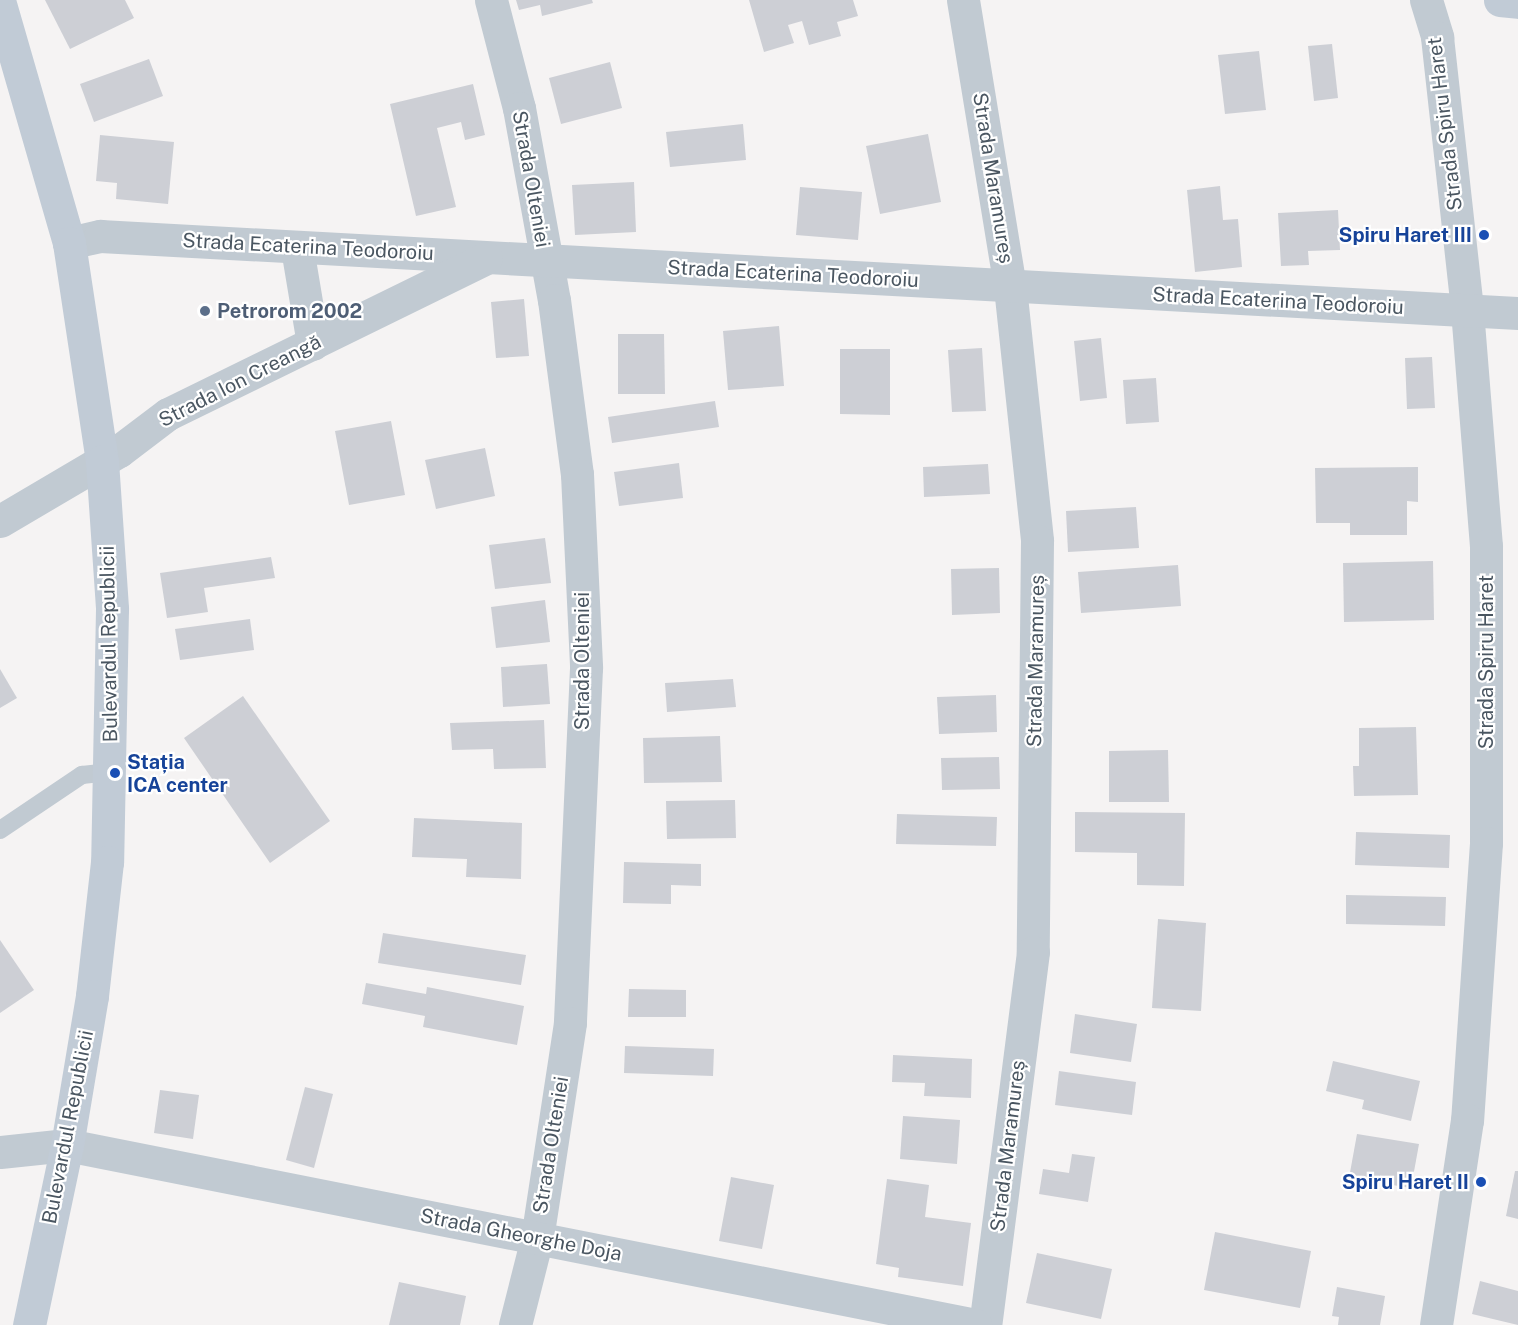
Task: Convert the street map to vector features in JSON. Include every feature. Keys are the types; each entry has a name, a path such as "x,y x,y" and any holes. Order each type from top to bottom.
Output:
{"main road":[{"path":"1500,0 1518,2"},
{"name":"Bulevardul Republicii","path":"0,4 69,243 102,460 112,609 107,862 94,985 67,1145 29,1325"}],"street":[{"name":"Strada Olteniei","path":"491,0 519,108 545,259 576,474 586,669 570,1023 537,1238 515,1325"},
{"name":"Strada Maramureș","path":"963,0 1010,287 1037,542 1033,952 985,1325"},
{"name":"Strada Spiru Haret","path":"1426,0 1437,37 1467,310 1486,546 1486,843 1467,1120 1436,1325"},
{"name":"Strada Ecaterina Teodoroiu","path":"69,243 100,236 1518,314"},
{"path":"297,248 313,344"},
{"name":"Strada Ion Creangă","path":"0,521 102,460 168,414 488,257"},
{"name":"Strada Gheorghe Doja","path":"0,1152 67,1145 975,1325"}],"lane":[{"path":"0,830 82,775 110,772"}],"building":[{"path":"45,0 125,0 134,18 70,49"},
{"path":"516,0 592,0 593,3 542,16 540,5 519,10"},
{"path":"749,0 853,0 858,16 837,22 841,36 809,45 802,21 788,25 794,43 764,52"},
{"path":"1332,44 1338,98 1314,101 1308,46"},
{"path":"1259,51 1266,110 1225,114 1218,55"},
{"path":"149,59 163,96 94,122 80,84"},
{"path":"610,62 622,108 561,124 549,78"},
{"path":"473,84 485,135 465,140 461,122 437,128 456,207 416,216 390,104"},
{"path":"743,124 746,160 670,167 666,132"},
{"path":"928,134 941,202 880,214 866,146"},
{"path":"100,135 174,142 168,204 116,199 117,183 96,181"},
{"path":"634,182 636,232 575,235 572,185"},
{"path":"1220,186 1223,220 1238,219 1242,267 1195,272 1187,190"},
{"path":"800,187 862,192 858,240 796,235"},
{"path":"1338,210 1340,250 1308,251 1309,265 1281,266 1278,213"},
{"path":"524,299 529,356 496,358 491,302"},
{"path":"779,326 784,386 728,390 723,331"},
{"path":"618,334 664,334 665,394 618,394"},
{"path":"1101,338 1107,398 1080,401 1074,341"},
{"path":"982,348 986,411 952,412 948,350"},
{"path":"840,349 890,349 890,415 840,414"},
{"path":"1432,357 1435,408 1407,409 1405,358"},
{"path":"1156,378 1159,422 1126,424 1123,380"},
{"path":"715,401 719,427 612,443 608,417"},
{"path":"391,421 405,495 349,505 335,431"},
{"path":"485,448 495,496 436,509 425,460"},
{"path":"679,463 683,498 619,506 614,472"},
{"path":"988,464 990,494 924,497 923,467"},
{"path":"1418,467 1418,502 1407,501 1407,535 1350,535 1350,523 1316,523 1315,468"},
{"path":"1136,507 1139,548 1068,552 1066,511"},
{"path":"545,538 551,583 495,589 489,545"},
{"path":"271,557 275,578 204,588 208,612 167,618 160,573"},
{"path":"1433,561 1434,620 1344,622 1343,563"},
{"path":"1178,565 1181,606 1081,613 1078,572"},
{"path":"999,568 1000,613 952,615 951,569"},
{"path":"545,600 550,642 496,648 491,607"},
{"path":"250,619 254,650 180,660 175,629"},
{"path":"547,664 550,704 503,707 501,667"},
{"path":"0,669 17,698 0,708"},
{"path":"733,679 736,707 667,712 665,683"},
{"path":"996,695 997,732 939,734 937,697"},
{"path":"243,696 330,821 270,863 184,738"},
{"path":"544,720 546,768 494,769 493,749 452,750 450,723"},
{"path":"1416,727 1418,795 1354,796 1353,766 1359,766 1359,728"},
{"path":"720,736 722,782 644,783 643,738"},
{"path":"1168,750 1169,802 1109,802 1109,751"},
{"path":"999,757 1000,789 942,790 941,758"},
{"path":"735,800 736,838 667,839 666,801"},
{"path":"1075,812 1185,813 1184,886 1137,885 1137,853 1075,852"},
{"path":"897,814 997,817 996,846 896,844"},
{"path":"414,818 522,823 521,879 466,877 467,859 412,857"},
{"path":"1356,832 1450,835 1449,868 1355,865"},
{"path":"624,862 701,864 701,886 671,885 671,904 623,903"},
{"path":"1346,895 1446,897 1445,926 1346,924"},
{"path":"1158,919 1206,923 1201,1011 1152,1008"},
{"path":"383,933 526,955 521,985 378,963"},
{"path":"0,940 34,990 0,1013"},
{"path":"366,983 426,994 427,987 524,1006 517,1045 423,1027 425,1016 362,1004"},
{"path":"629,989 686,990 686,1017 628,1017"},
{"path":"1075,1014 1137,1024 1131,1062 1070,1053"},
{"path":"625,1046 714,1049 713,1076 624,1073"},
{"path":"893,1055 972,1059 971,1098 924,1096 925,1083 892,1082"},
{"path":"1333,1061 1420,1081 1411,1121 1362,1109 1364,1100 1326,1091"},
{"path":"1059,1071 1136,1082 1132,1115 1055,1105"},
{"path":"305,1087 333,1094 314,1168 286,1160"},
{"path":"160,1090 199,1095 193,1139 154,1133"},
{"path":"903,1116 960,1120 957,1164 900,1159"},
{"path":"1357,1134 1419,1144 1411,1188 1349,1178"},
{"path":"1072,1154 1095,1157 1088,1202 1039,1194 1043,1169 1069,1173"},
{"path":"1515,1171 1518,1171 1518,1219 1506,1216"},
{"path":"731,1177 774,1185 762,1249 719,1241"},
{"path":"887,1179 929,1185 925,1217 971,1223 963,1286 898,1277 899,1268 876,1264"},
{"path":"1215,1232 1311,1251 1300,1308 1204,1290"},
{"path":"1037,1253 1112,1269 1101,1319 1026,1303"},
{"path":"1480,1281 1518,1291 1518,1325 1472,1314"},
{"path":"399,1282 466,1296 460,1325 389,1325"},
{"path":"1337,1287 1385,1296 1380,1325 1338,1325 1339,1317 1332,1316"}],"place":[{"name":"Spiru Haret III","path":"1484,235"},
{"name":"Petrorom 2002","path":"205,311"},
{"name":"Stația ICA center","path":"115,773"},
{"name":"Spiru Haret II","path":"1481,1182"}]}
